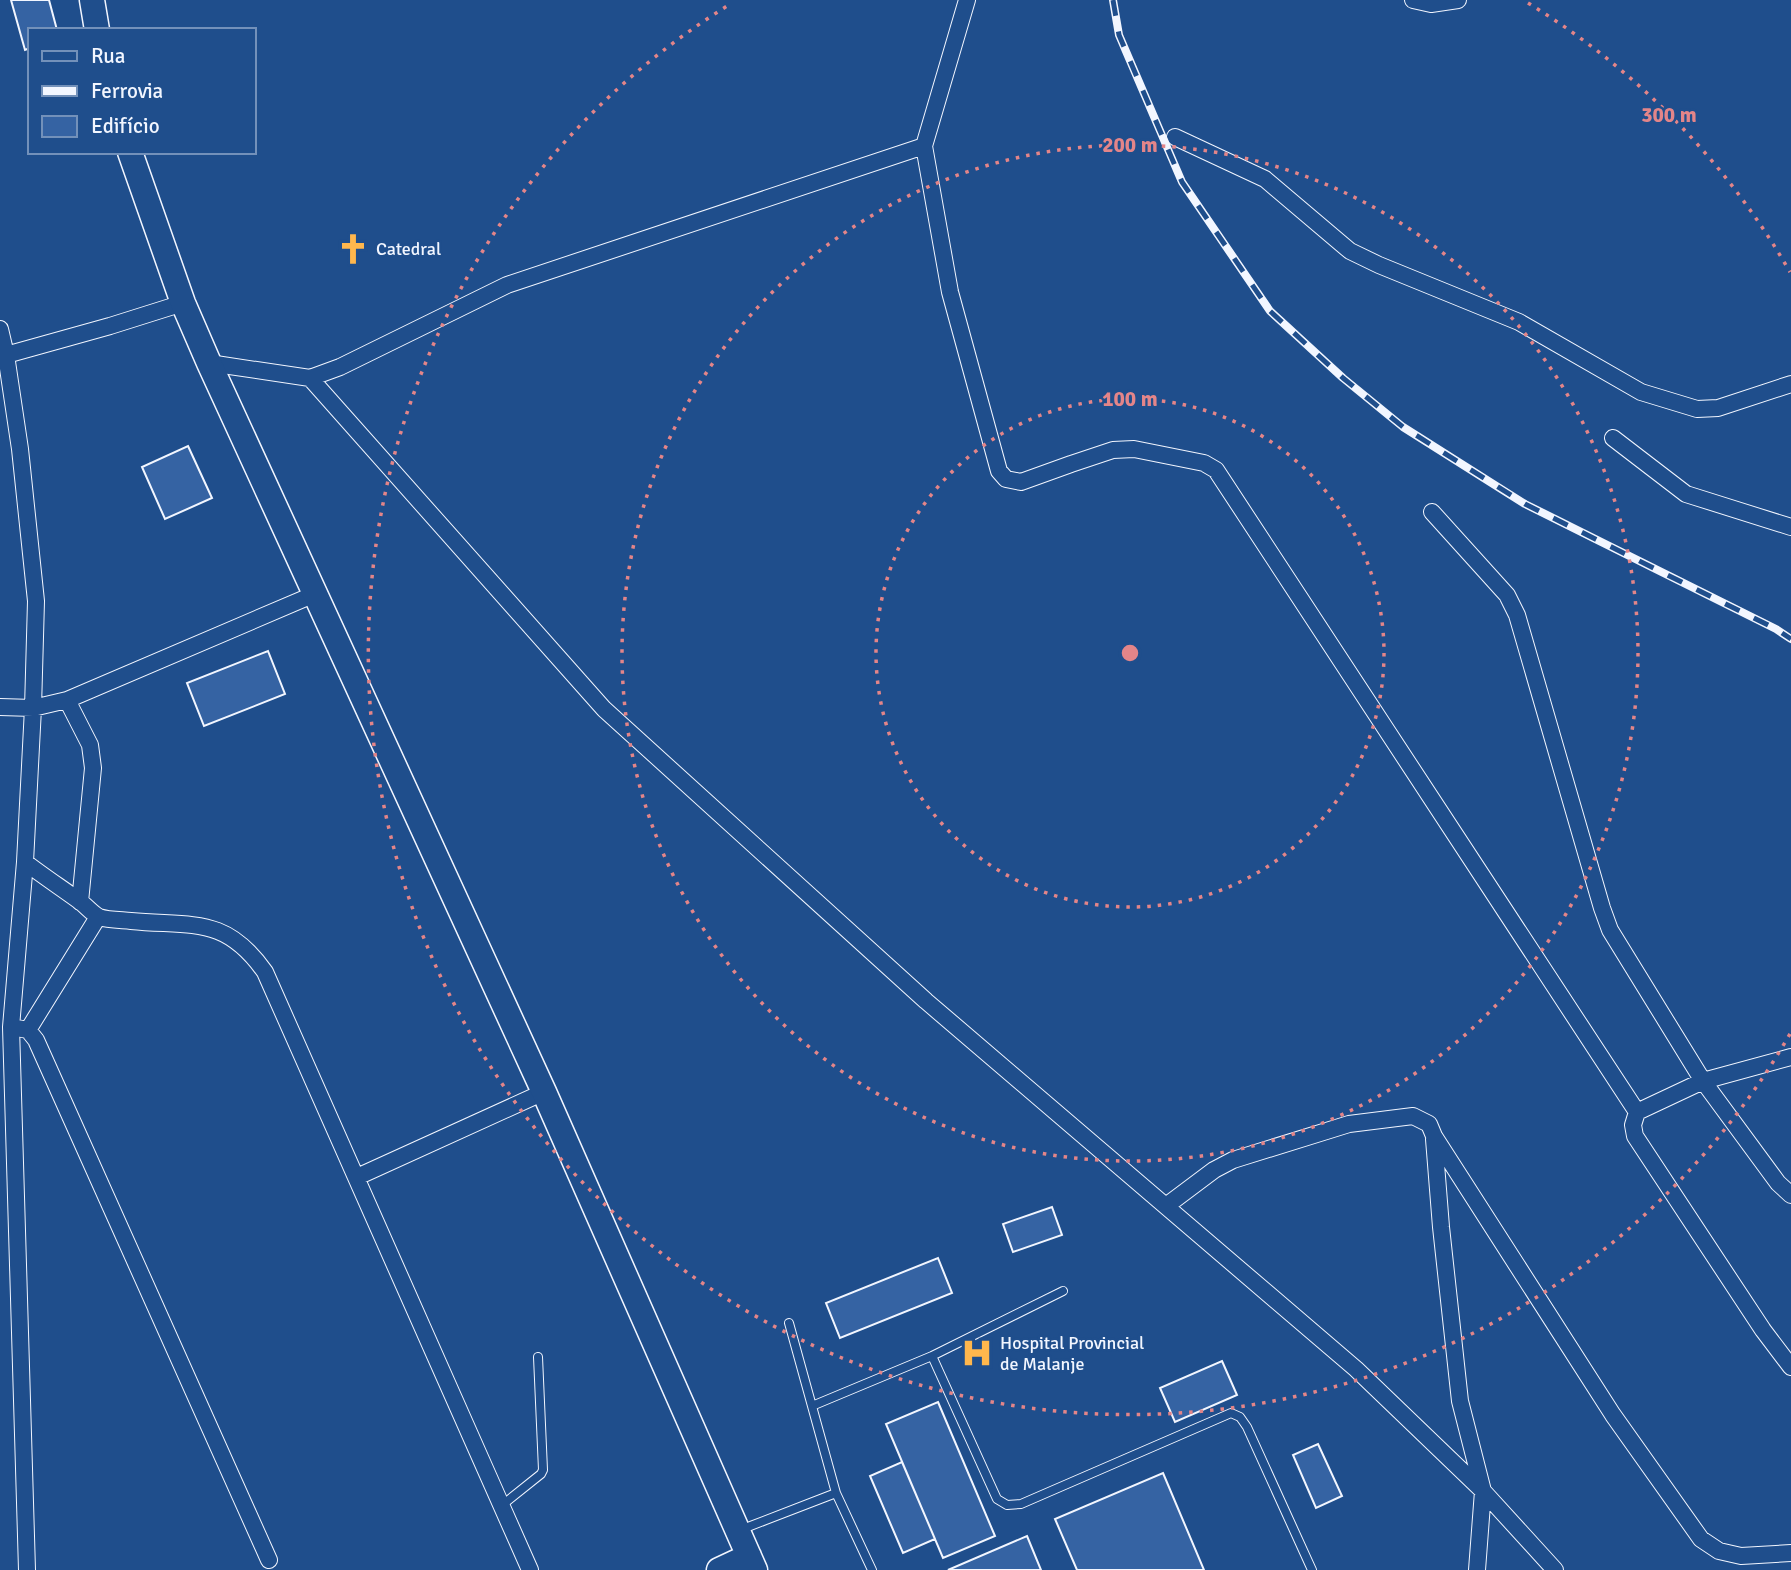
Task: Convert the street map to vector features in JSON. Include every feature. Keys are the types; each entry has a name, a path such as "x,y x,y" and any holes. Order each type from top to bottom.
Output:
{"main road":[{"path":"92,0 97,28"},
{"path":"131,154 183,303 209,363 544,1093 752,1563 719,1570"}],"street":[{"path":"967,0 924,146 950,292 999,471 1006,479 1021,482 1113,450 1134,449 1205,463 1216,470 1637,1112"},
{"path":"1413,0 1432,4 1458,0"},
{"path":"1175,137 1265,179 1350,251 1519,322 1641,392 1696,409 1718,408 1791,384"},
{"path":"209,363 310,378 340,367 507,285 924,146"},
{"path":"6,355 183,303"},
{"path":"0,330 20,449 36,601 25,862 11,1027 27,1570"},
{"path":"310,378 604,709 926,1002 1356,1369 1483,1492 1555,1570"},
{"path":"1613,438 1686,494 1791,527"},
{"path":"1432,512 1507,595 1517,615 1610,930 1703,1081 1778,1182 1791,1195"},
{"path":"0,707 33,708 67,700 314,594"},
{"path":"67,700 90,745 93,768 80,902"},
{"path":"25,862 98,916 156,924 194,924 230,937 243,946 265,972 530,1570"},
{"path":"28,1030 98,916"},
{"path":"11,1027 28,1030 36,1040 269,1560"},
{"path":"1791,1057 1703,1081 1637,1112 1633,1125 1635,1136 1763,1330 1791,1367"},
{"path":"357,1177 544,1093"},
{"path":"1166,1206 1214,1170 1234,1160 1349,1124 1413,1116 1429,1124 1434,1136 1613,1415 1701,1539 1719,1551 1741,1556 1791,1553"},
{"path":"1434,1136 1460,1401 1483,1492 1477,1570"}],"lane":[{"path":"812,1406 932,1356 1063,1291"},
{"path":"789,1324 836,1493 872,1570"},
{"path":"932,1356 996,1499 1007,1505 1020,1504 1231,1413 1240,1417 1312,1570"},
{"path":"501,1506 543,1470 538,1357"},
{"path":"738,1531 836,1493"}],"building":[{"path":"11,0 49,0 56,28 28,28 28,49 25,50"},
{"path":"188,446 212,498 165,519 142,467"},
{"path":"268,651 285,694 204,726 187,683"},
{"path":"1052,1207 1062,1235 1013,1252 1003,1224"},
{"path":"938,1258 952,1293 840,1338 826,1303"},
{"path":"1222,1361 1237,1395 1175,1422 1160,1388"},
{"path":"938,1402 995,1536 943,1558 886,1424"},
{"path":"1318,1444 1342,1496 1316,1508 1293,1455"},
{"path":"902,1462 935,1539 903,1553 870,1476"},
{"path":"1163,1473 1204,1570 1077,1570 1055,1519"},
{"path":"1027,1536 1041,1570 948,1570"}],"railway":[{"path":"1113,0 1119,35 1182,182 1270,311 1343,378 1403,427 1525,504 1776,629 1791,639"}],"place":[{"name":"Catedral","path":"353,249"},
{"name":"Hospital Provincial de Malanje","path":"977,1353"}]}
